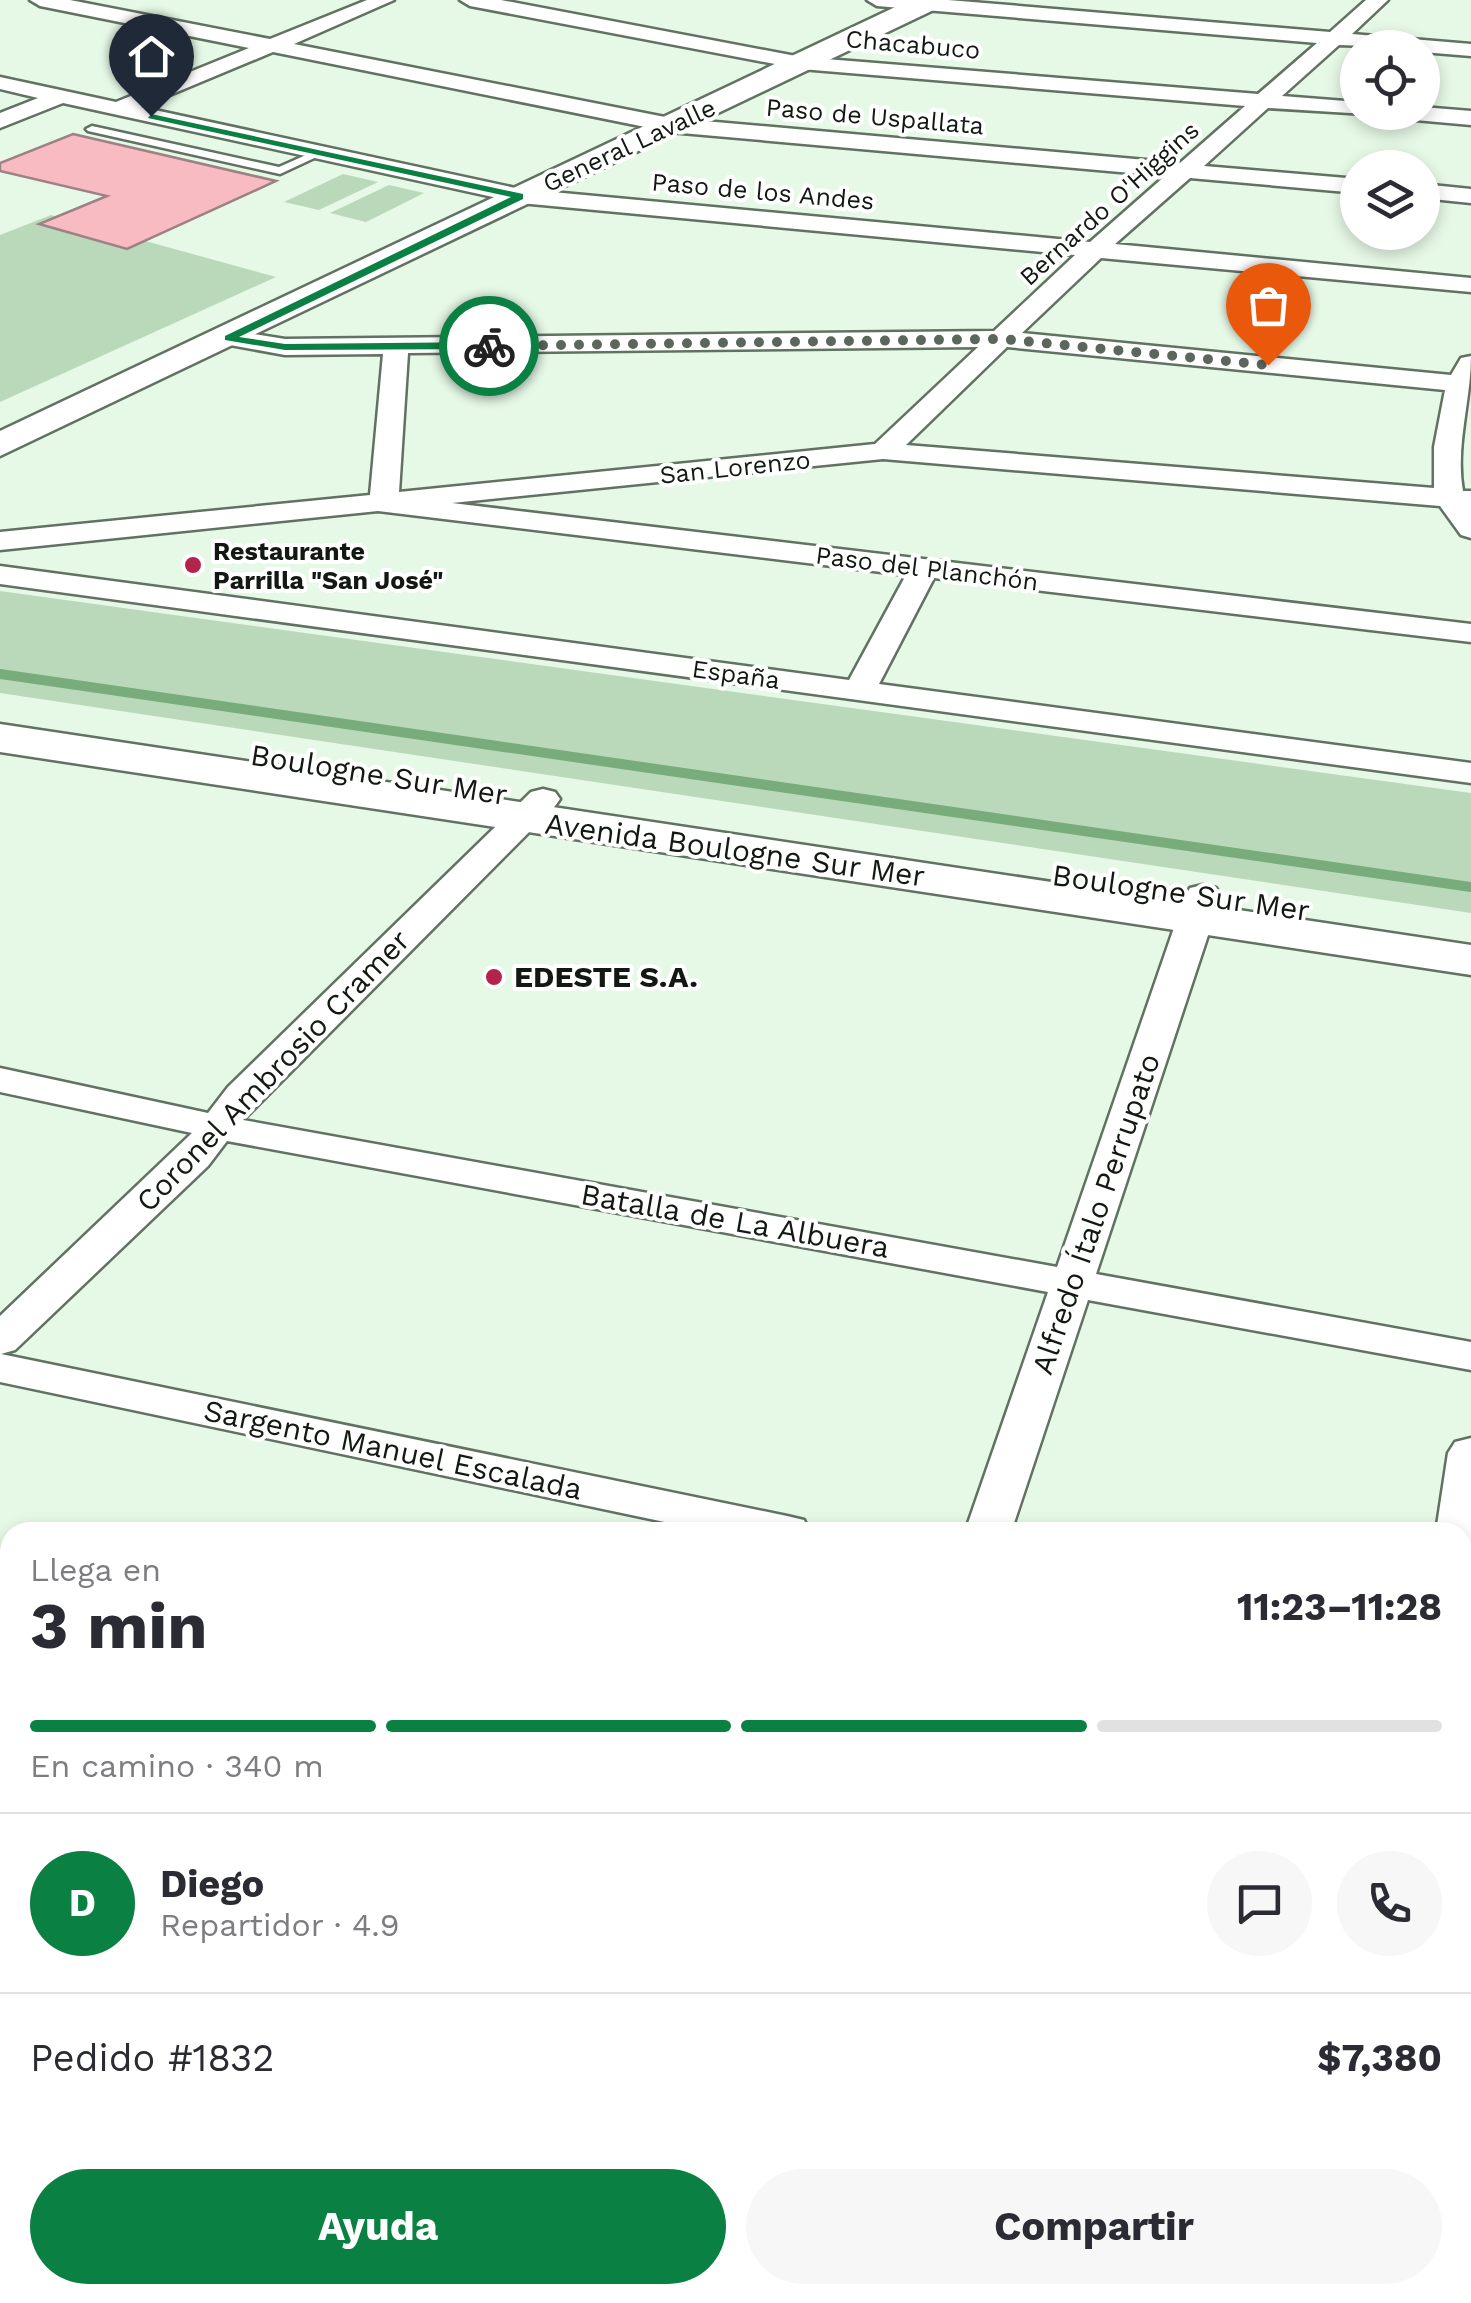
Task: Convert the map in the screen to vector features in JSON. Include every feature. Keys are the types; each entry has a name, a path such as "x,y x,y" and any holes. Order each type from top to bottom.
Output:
{"main road":[{"name":"General Lavalle","path":"0,446 926,3"},
{"name":"Boulogne Sur Mer","path":"0,717 533,809"},
{"name":"Avenida Boulogne Sur Mer","path":"0,738 533,809 1199,907 1471,960"},
{"name":"Boulogne Sur Mer","path":"1199,907 1471,936"}],"street":[{"name":"Paso de Uspallata","path":"40,0 670,126 1340,184"},
{"path":"117,109 384,0"},
{"name":"Chacabuco","path":"470,0 801,62 1340,108"},
{"path":"877,0 1471,50"},
{"name":"Bernardo O'Higgins","path":"883,452 1095,250 1378,0"},
{"name":"Paso de los Andes","path":"0,83 520,196 1471,285"},
{"path":"0,122 62,96"},
{"path":"1440,115 1471,118"},
{"path":"1440,193 1471,196"},
{"path":"228,338 285,347 1002,339 1467,377 1449,450 1471,529"},
{"path":"384,504 396,347"},
{"name":"San Lorenzo","path":"0,541 883,452 1460,499"},
{"name":"Paso del Planchón","path":"384,504 1471,633"},
{"path":"62,583 67,536"},
{"path":"859,690 925,568"},
{"name":"España","path":"0,575 1471,773"},
{"name":"Coronel Ambrosio Cramer","path":"0,1340 194,1157 242,1095 533,809"},
{"name":"Alfredo Ítalo Perrupato","path":"991,1522 1199,907"},
{"name":"Batalla de La Albuera","path":"0,1080 218,1126 1471,1356"},
{"name":"Sargento Manuel Escalada","path":"0,1368 739,1522"},
{"path":"1461,1522 1471,1453"}],"lane":[{"path":"92,128 280,171 319,153"}],"green space":[{"path":"343,174 378,182 319,210 284,202"},
{"path":"389,185 424,193 366,222 330,213"},
{"path":"51,215 276,277 0,402 0,235"},
{"path":"0,591 1471,793 1471,913 0,693"}],"building":[{"path":"73,134 276,181 127,249 39,224 107,196 0,171 0,163"}],"waterway":[{"path":"0,674 1471,887"}],"way so far":[{"path":"489,346 1002,339 1268,365"}],"place":[{"name":"Restaurante Parrilla \"San José\"","path":"193,565"},
{"name":"EDESTE S.A.","path":"494,977"}],"route":[{"path":"151,116 520,196 228,338 285,347 489,346"}]}
